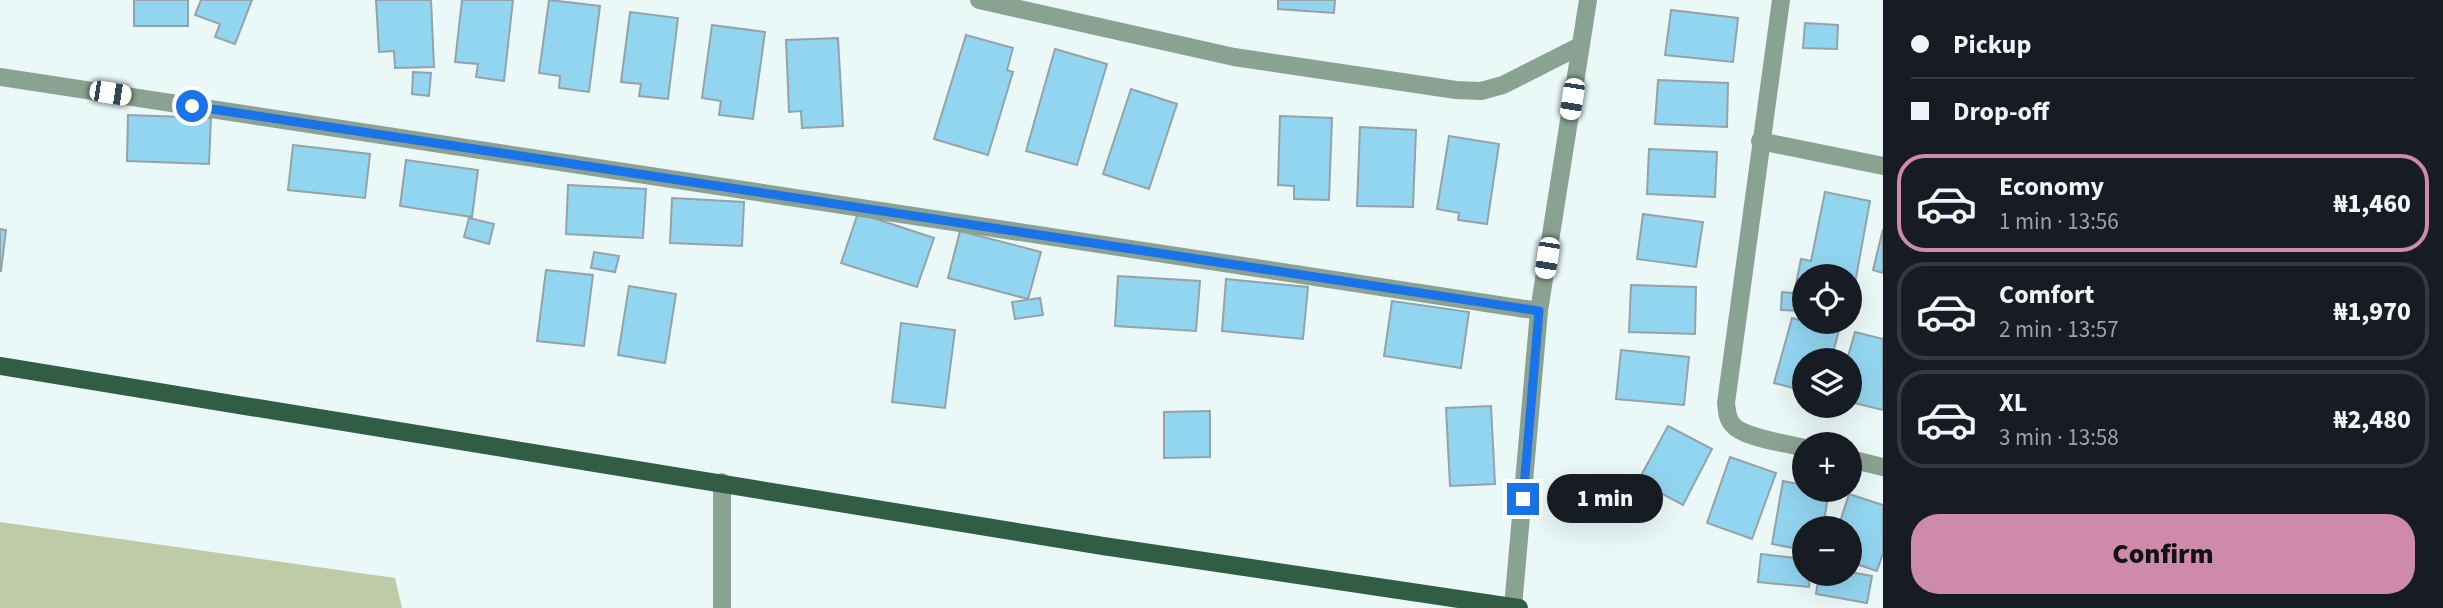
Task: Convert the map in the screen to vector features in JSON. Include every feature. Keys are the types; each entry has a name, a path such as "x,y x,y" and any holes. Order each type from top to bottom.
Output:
{"main road":[{"path":"0,366 1089,544 1516,607"}],"street":[{"path":"979,0 1234,57 1456,90 1481,91 1503,85 1580,46"},
{"path":"1516,607 1539,311 1588,0"},
{"path":"1781,0 1726,403 1727,416 1734,427 1743,432 1792,445"},
{"path":"0,77 1539,311"},
{"path":"1760,141 1883,166"},
{"path":"1862,462 1883,467"},
{"path":"722,482 722,608"}],"green space":[{"path":"0,522 395,578 402,608 0,608"}],"building":[{"path":"134,0 188,0 188,26 134,26"},
{"path":"201,0 252,0 235,44 215,37 220,24 195,15"},
{"path":"376,0 431,0 434,67 395,68 394,51 379,52"},
{"path":"462,0 513,0 504,81 476,77 478,64 455,62"},
{"path":"549,0 600,6 589,92 559,88 560,76 539,73"},
{"path":"1278,0 1335,0 1334,13 1278,9"},
{"path":"1671,10 1738,18 1733,62 1665,55"},
{"path":"630,12 678,18 668,99 639,96 641,84 621,82"},
{"path":"1805,23 1838,25 1837,49 1803,48"},
{"path":"712,25 765,32 753,119 719,115 721,101 702,98"},
{"path":"966,35 1013,48 1007,70 1013,72 988,155 934,139"},
{"path":"838,38 843,126 802,128 801,111 789,112 786,40"},
{"path":"1055,49 1107,64 1077,165 1026,151"},
{"path":"413,72 431,73 429,96 412,94"},
{"path":"1658,80 1728,83 1727,127 1655,124"},
{"path":"1131,89 1177,104 1149,189 1103,174"},
{"path":"128,115 211,118 209,164 127,161"},
{"path":"1280,116 1332,118 1329,200 1294,199 1294,186 1278,185"},
{"path":"1360,127 1416,130 1413,207 1357,206"},
{"path":"1449,136 1499,144 1487,224 1458,220 1459,213 1437,209"},
{"path":"293,145 370,154 365,198 288,190"},
{"path":"1649,149 1717,152 1715,197 1647,194"},
{"path":"406,160 478,170 472,217 400,206"},
{"path":"568,185 646,189 643,238 566,234"},
{"path":"1825,192 1870,201 1858,264 1800,264 1801,259 1811,261"},
{"path":"672,198 744,202 742,246 670,243"},
{"path":"858,213 934,238 917,287 841,263"},
{"path":"1643,214 1703,222 1696,267 1637,259"},
{"path":"469,218 494,224 489,244 464,237"},
{"path":"0,229 6,230 1,271 0,271"},
{"path":"1883,229 1883,273 1873,270"},
{"path":"960,231 1041,252 1028,299 948,278"},
{"path":"594,252 619,256 615,272 591,268"},
{"path":"546,270 593,275 584,346 537,341"},
{"path":"1118,276 1200,281 1196,331 1115,326"},
{"path":"1226,279 1308,287 1303,339 1222,331"},
{"path":"1631,285 1696,287 1695,334 1629,332"},
{"path":"629,286 676,294 665,363 618,355"},
{"path":"1782,292 1792,293 1792,310 1781,310"},
{"path":"1040,298 1043,315 1015,319 1012,302"},
{"path":"1392,301 1469,312 1461,368 1384,356"},
{"path":"1792,318 1792,334 1838,334 1834,348 1792,348 1792,388 1774,383"},
{"path":"901,323 955,330 945,408 892,402"},
{"path":"1854,334 1883,339 1883,410 1862,405 1862,348 1850,348"},
{"path":"1621,350 1689,357 1684,405 1616,399"},
{"path":"1491,406 1495,484 1450,486 1446,408"},
{"path":"1210,411 1210,457 1164,458 1164,412"},
{"path":"1668,426 1712,449 1683,505 1638,481"},
{"path":"1730,457 1776,473 1752,539 1707,523"},
{"path":"1783,481 1792,483 1792,502 1827,502 1825,516 1792,516 1792,548 1772,544"},
{"path":"1862,498 1883,505 1883,553 1877,571 1862,566 1862,516 1842,516 1846,502 1862,502"},
{"path":"1761,554 1792,558 1792,585 1758,582"},
{"path":"1862,574 1872,576 1867,603 1816,594 1817,586 1862,586"}],"route":[{"path":"192,106 1539,311 1523,499"}]}
